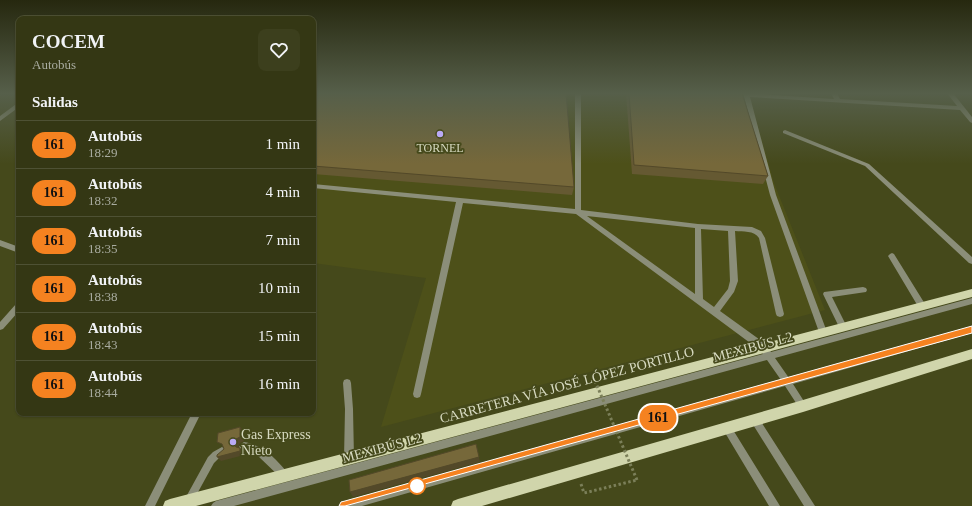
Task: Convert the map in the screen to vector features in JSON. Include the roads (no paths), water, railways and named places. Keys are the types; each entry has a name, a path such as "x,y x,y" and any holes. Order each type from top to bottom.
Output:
{"main road":[{"name":"CARRETERA VÍA JOSÉ LÓPEZ PORTILLO","path":"170,506 349,458 767,352 823,332 972,293"},
{"path":"458,506 803,406 972,354"}],"street":[{"path":"578,117 578,212"},
{"path":"752,117 773,195 823,332"},
{"path":"785,132 866,165 972,261"},
{"path":"316,186 578,212 698,226 752,230 759,233 762,238 780,314"},
{"path":"417,394 460,201"},
{"path":"578,212 699,300 767,352 803,406"},
{"path":"698,226 699,300"},
{"path":"715,312 731,290 734,281 731,229"},
{"path":"0,243 16,249"},
{"path":"892,256 922,306"},
{"path":"843,327 827,294 863,290"},
{"name":"MEXIBÚS L2","path":"216,506 767,352 972,302"},
{"path":"0,327 16,309"},
{"path":"345,506 972,330"},
{"path":"347,383 349,408 349,458"},
{"path":"150,506 195,416"},
{"path":"755,420 810,506"},
{"path":"727,428 775,506"},
{"path":"244,447 252,447 258,450 284,475"},
{"path":"189,501 211,460 222,452"}],"place":[{"name":"TORNEL","path":"440,134"},
{"name":"Gas Express Nieto","path":"233,442"}]}
